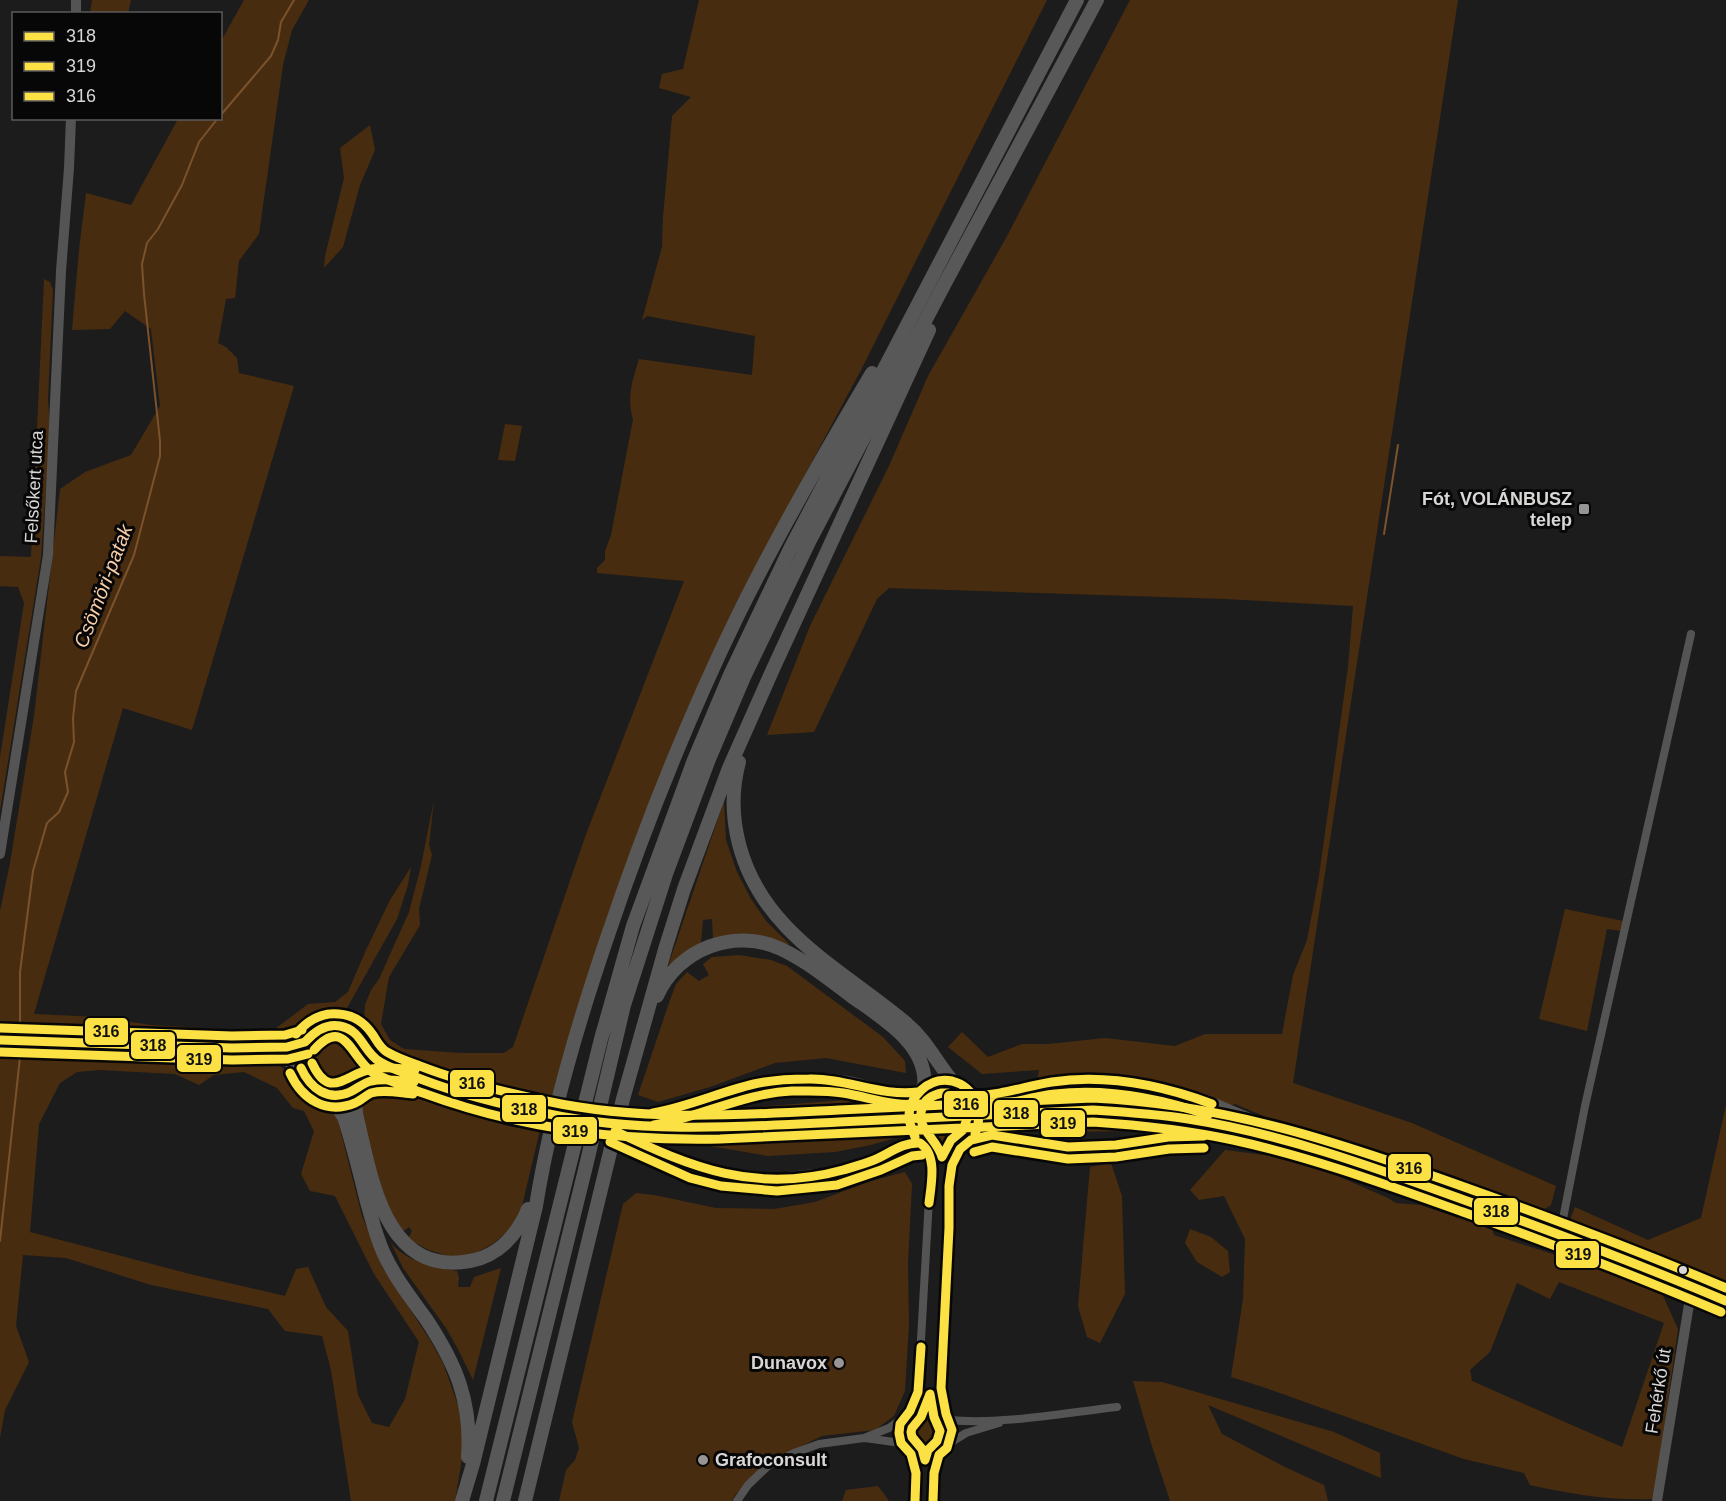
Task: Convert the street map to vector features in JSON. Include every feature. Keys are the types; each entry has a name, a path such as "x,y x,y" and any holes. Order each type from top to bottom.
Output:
{"highway":[{"path":"486,1501 601,1039 633,926 694,760 749,633 803,524 1077,0"},
{"path":"503,1501 624,1005 670,863 709,759 762,637 840,482 1097,0"},
{"path":"525,1501 623,1099 684,889 715,804 747,729 929,331 944,285"},
{"path":"463,1496 536,1206 561,1092 597,968 635,854 690,718 739,613 794,509 884,352 907,325"},
{"path":"747,729 736,771 734,817 743,860 759,894 787,929 814,953 909,1026 953,1082"},
{"path":"646,1016 669,975 690,955 715,944 744,941 779,948 806,962 899,1033 912,1046 922,1065 925,1075 921,1089"},
{"path":"360,1085 355,1100 356,1114 382,1209 395,1233 419,1254 432,1260 461,1263 494,1253 505,1244 523,1222 540,1182"},
{"path":"323,1094 334,1102 344,1117 383,1252 394,1274 443,1347 461,1387 467,1405 469,1441 463,1496"}],"main road":[{"path":"369,1052 368,1074 360,1085 344,1095 323,1094 313,1088 305,1079 301,1068 300,1055 305,1042 312,1034 321,1028 342,1026 361,1036 369,1052 378,1061 432,1084 526,1110 600,1123 647,1120 729,1126 1093,1110 1143,1112 1206,1121 1321,1150 1560,1233 1726,1301"},
{"path":"3,1040 232,1048 287,1047 305,1042"},
{"path":"232,1048 284,1059 301,1068"},
{"path":"600,1123 623,1136 693,1166 747,1178 778,1179 834,1173 877,1159 909,1144 923,1145 942,1152 960,1149 971,1140 978,1128 980,1114 973,1095 964,1087 953,1082 938,1081 908,1094 898,1094 843,1081 799,1078 746,1086 647,1120"},
{"path":"360,1085 374,1080 388,1079 432,1084"},
{"path":"973,1095 993,1095 1034,1085 1082,1080 1128,1082 1206,1101 1261,1124 1299,1136 1321,1150"},
{"path":"921,1089 913,1099 908,1118 914,1136 923,1145"},
{"path":"971,1140 992,1135 1068,1148 1116,1146 1168,1137 1214,1136 1254,1140 1296,1149 1321,1150"}],"street":[{"name":"Felsőkert utca","path":"0,854 48,555 61,271 71,120"},
{"path":"1560,1233 1588,1094 1691,634"},
{"path":"915,1501 916,1473 911,1454 902,1443 899,1433 900,1424 918,1392 931,1164 930,1155 923,1145"},
{"path":"950,1443 952,1430 941,1388 950,1228 949,1186 952,1165 960,1149"},
{"name":"Fehérkő út","path":"1657,1501 1692,1286"},
{"path":"737,1501 748,1485 768,1466 819,1444 864,1438 890,1428 907,1414 925,1406 933,1407 947,1417 966,1421 1011,1419 1117,1407"},
{"path":"933,1501 934,1473 939,1455 950,1443 966,1433 1011,1419"},
{"path":"864,1438 902,1443"},
{"path":"911,1454 922,1459 939,1455"}],"shaded area":[{"path":"92,0 131,0 128,12 90,12"},
{"path":"244,0 309,0 292,30 283,65 259,234 239,261 235,298 226,299 218,343 226,347 237,358 239,373 294,386 192,730 123,708 34,1014 98,1017 151,1025 271,1032 308,1004 335,1002 348,992 390,900 411,867 408,885 397,919 347,1008 336,1017 312,1025 288,1044 0,1036 0,911 34,716 60,489 85,472 131,455 160,406 151,329 125,311 110,329 72,330 86,193 131,205 177,120 222,120 222,39"},
{"path":"699,0 1047,0 861,370 733,609 663,768 609,911 564,1057 553,1101 529,1097 528,1101 433,1076 381,1056 365,1032 365,1005 409,912 434,800 429,845 432,855 419,909 420,925 389,977 381,1024 390,1040 404,1049 504,1053 513,1047 585,837 684,581 597,573 597,568 605,560 605,551 611,535 633,419 630,396 639,359 752,375 755,336 647,316 642,320 662,247 672,116 691,97 659,88 662,74 683,69"},
{"path":"1130,0 1458,0 1293,1083 1412,1123 1556,1186 1551,1205 1543,1210 1510,1202 1371,1156 1235,1104 1181,1122 1142,1131 1040,1132 1034,1099 1039,1070 982,1074 948,1047 962,1032 988,1057 1022,1044 1048,1044 1105,1038 1175,1046 1205,1034 1282,1034 1293,975 1307,940 1319,876 1348,667 1353,606 1225,599 889,588 877,599 814,732 767,735 810,626 889,466 928,376 1006,238"},
{"path":"370,125 375,150 360,185 343,247 324,268 344,178 340,148"},
{"path":"44,279 50,282 53,290 48,398 50,433 41,558 0,811 0,757 24,603 18,587 0,586 0,556 31,557"},
{"path":"505,424 522,426 515,461 498,460"},
{"path":"724,801 726,840 737,872 751,899 767,922 790,945 756,937 713,940 712,919 703,920 701,943 668,966"},
{"path":"1565,909 1623,921 1622,931 1607,929 1587,1031 1539,1019"},
{"path":"739,955 771,960 787,966 883,1037 905,1061 906,1073 826,1058 775,1063 710,1087 658,1102 638,1095 676,984 687,972 699,981 709,975 703,964 712,957"},
{"path":"330,1030 342,1030 357,1038 365,1053 365,1065 357,1080 342,1088 330,1088 315,1080 307,1065 307,1053 315,1038"},
{"path":"0,1048 23,1048 32,1053 225,1055 278,1064 291,1075 299,1088 313,1099 329,1107 338,1121 362,1216 383,1268 443,1363 464,1422 465,1441 455,1501 351,1501 331,1370 322,1336 285,1331 268,1309 151,1285 66,1258 23,1255 16,1326 29,1362 5,1410 0,1438","holes":["99,1070 175,1074 199,1085 214,1075 244,1072 277,1088 293,1108 304,1111 314,1131 301,1174 310,1191 335,1196 374,1274 419,1342 405,1399 389,1427 372,1423 358,1395 348,1331 326,1307 308,1267 296,1269 285,1296 30,1232 39,1124 60,1083 77,1072"]},
{"path":"376,1086 392,1087 540,1130 522,1206 509,1230 494,1243 474,1254 451,1257 429,1250 408,1239 412,1231 409,1227 402,1232 397,1230 375,1169 359,1106 365,1094"},
{"path":"939,1087 951,1087 966,1095 974,1110 974,1122 966,1137 951,1145 939,1145 924,1137 916,1122 916,1110 924,1095"},
{"path":"871,1098 897,1110 676,1120 674,1117 718,1110"},
{"path":"1726,1105 1726,1295 1572,1233 1569,1222 1575,1207 1648,1240 1701,1218"},
{"path":"899,1127 902,1136 871,1145 835,1152 768,1156 669,1139 668,1135"},
{"path":"1225,1150 1273,1156 1333,1174 1396,1203 1420,1205 1492,1229 1494,1235 1660,1289 1678,1329 1654,1499 1592,1496 1530,1485 1524,1473 1464,1459 1231,1377 1243,1299 1245,1239 1224,1196 1199,1200 1190,1190","holes":["1559,1282 1664,1323 1622,1447 1472,1381 1470,1370 1490,1352 1517,1283 1550,1299"]},
{"path":"1111,1163 1122,1196 1125,1294 1100,1343 1087,1337 1078,1306 1090,1167"},
{"path":"905,1172 912,1184 908,1263 909,1324 905,1391 894,1416 875,1430 822,1436 769,1462 736,1494 732,1501 559,1501 566,1470 575,1460 579,1448 572,1422 623,1204 636,1193 716,1208 774,1209 815,1202 871,1181"},
{"path":"1190,1229 1211,1237 1228,1251 1230,1272 1222,1277 1197,1262 1185,1243"},
{"path":"391,1243 413,1259 457,1271 458,1287 470,1287 474,1277 501,1268 473,1380 446,1328 403,1268"},
{"path":"1133,1381 1162,1382 1334,1432 1380,1453 1381,1478 1208,1405 1222,1434 1324,1485 1328,1501 1170,1501"},
{"path":"926,1414 939,1419 944,1432 939,1445 926,1450 913,1445 908,1432 913,1419"},
{"path":"878,1486 889,1501 842,1501 846,1490"}],"waterway":[{"name":"Csömöri-patak","path":"222,114 271,56 278,40 281,22 294,0"},
{"name":"Csömöri-patak","path":"20,1037 20,972 33,871 47,823 59,812 68,792 65,772 74,742 73,718 76,691 134,555 160,456 142,264 147,243 158,229 182,185 199,142 216,120"},
{"path":"1384,534 1398,445"},
{"name":"Csömöri-patak","path":"0,1241 21,1048"}],"transit line":[{"name":"316","path":"296,1034 310,1021 321,1016 344,1015 362,1023 387,1052 435,1072 530,1098 619,1112 692,1115 766,1114 1092,1098 1190,1108 1283,1128 1374,1156 1565,1224 1726,1288"},
{"name":"318","path":"305,1042 321,1029 340,1026 353,1032 380,1062 429,1082 510,1106 580,1120 617,1124 691,1127 765,1126 1093,1110 1165,1116 1224,1125 1329,1153 1399,1176 1597,1249 1726,1301"},
{"name":"316","path":"0,1028 232,1036 285,1035 302,1030"},
{"name":"319","path":"314,1050 325,1040 333,1037 340,1038 372,1072 404,1086 496,1116 607,1135 720,1139 1093,1122 1163,1128 1215,1136 1349,1172 1560,1248 1721,1312"},
{"name":"318","path":"0,1040 232,1048 287,1047 305,1042"},
{"name":"319","path":"0,1052 232,1060 288,1059 308,1054"},
{"name":"316","path":"312,1063 319,1075 325,1081 332,1083 377,1068 415,1070"},
{"name":"318","path":"301,1068 309,1082 315,1087 334,1095 350,1092 371,1081 414,1082"},
{"name":"319","path":"290,1073 308,1097 325,1106 334,1107 355,1103 376,1092 413,1094"},
{"name":"318","path":"653,1113 754,1084 782,1080 823,1079 891,1092 918,1092"},
{"name":"318","path":"974,1095 1003,1092 1052,1082 1093,1079 1113,1080 1173,1091 1212,1104"},
{"name":"318","path":"915,1137 909,1119 912,1103 928,1085 944,1080 960,1084 972,1095 979,1118 975,1134"},
{"name":"319","path":"654,1125 757,1096 792,1091 837,1092 890,1103 920,1104"},
{"name":"319","path":"974,1107 994,1106 1055,1094 1094,1092 1152,1099 1208,1115"},
{"name":"319","path":"942,1093 948,1093 959,1099 968,1116 963,1130 951,1140 942,1157 921,1120 924,1103 942,1093"},
{"name":"318","path":"615,1131 698,1166 753,1178 811,1177 843,1170 874,1160 901,1146 920,1143 926,1148 931,1163 929,1203"},
{"name":"318","path":"933,1501 934,1473 939,1455 947,1448 952,1430 941,1388 949,1186 952,1165 960,1149 971,1140 992,1135 1068,1147 1116,1145 1168,1137 1204,1136"},
{"name":"319","path":"610,1142 690,1178 721,1186 777,1191 837,1185 881,1170 912,1156 922,1155"},
{"name":"319","path":"974,1152 992,1147 1068,1159 1116,1157 1169,1149 1204,1148"},
{"name":"318","path":"915,1501 916,1473 911,1454 901,1443 899,1433 900,1424 910,1411 918,1392 921,1347"},
{"name":"319","path":"930,1394 934,1417 940,1431 937,1441 928,1450 925,1460 922,1449 912,1437 911,1432 921,1417 930,1394"}],"place":[{"name":"Fót, VOLÁNBUSZ telep","path":"1584,509"},
{"name":"Dunavox","path":"839,1363"},
{"name":"Grafoconsult","path":"703,1460"}]}
